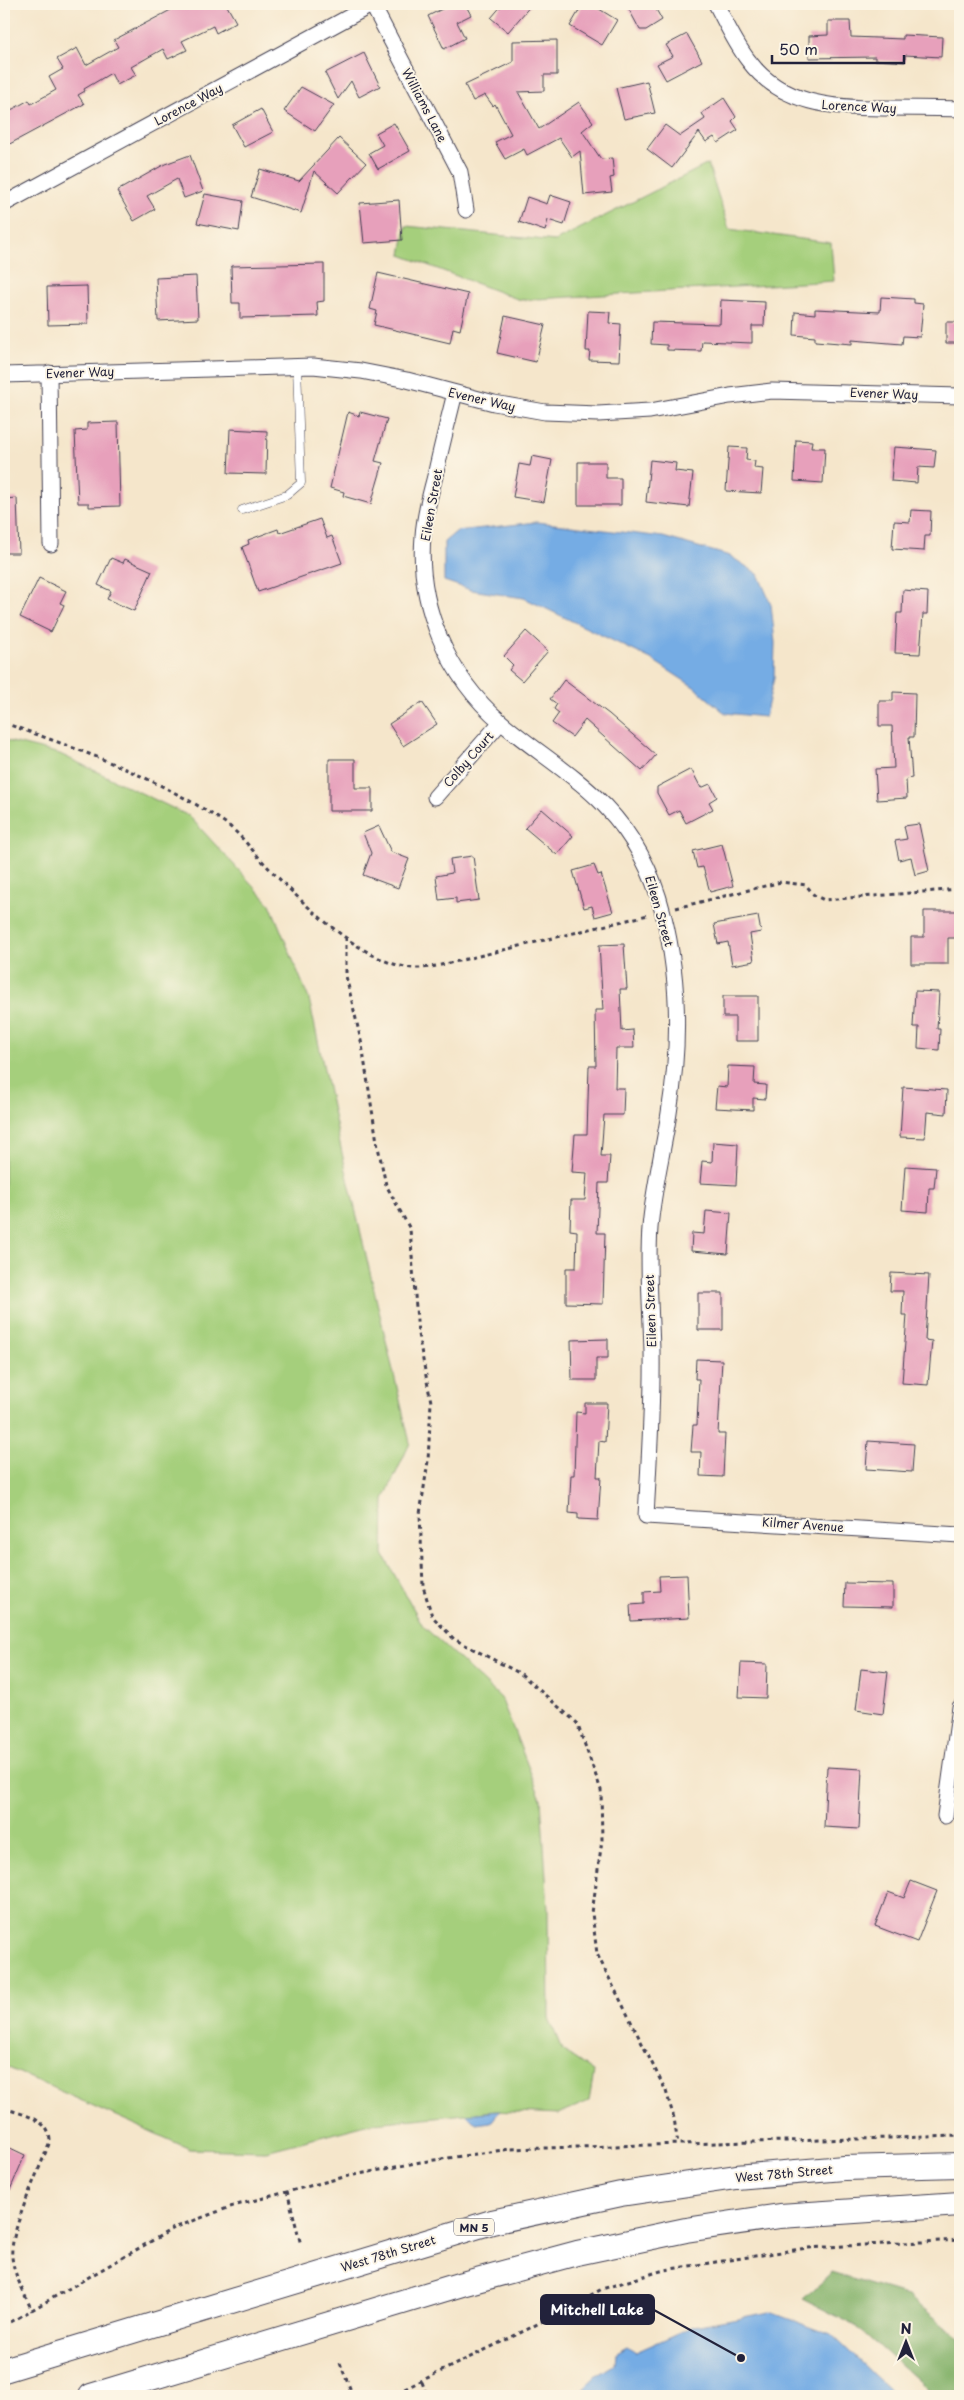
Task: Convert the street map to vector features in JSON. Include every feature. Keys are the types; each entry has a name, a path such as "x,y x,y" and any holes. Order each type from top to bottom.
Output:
{"main road":[{"name":"West 78th Street","path":"4,2370 510,2218 621,2194 736,2177 844,2168 960,2165"},
{"path":"91,2396 462,2284 577,2253 686,2230 780,2216 960,2204"}],"street":[{"name":"Lorence Way","path":"4,204 372,4"},
{"name":"Williams Lane","path":"372,4 460,172 466,210"},
{"name":"Lorence Way","path":"716,4 749,62 768,81 790,95 816,104 843,108 960,109"},
{"name":"Evener Way","path":"4,375 297,366 361,371 545,412 598,414 650,411 730,396 772,391 960,396"},
{"path":"49,373 51,544"},
{"name":"Eileen Street","path":"454,393 423,537 424,574 431,611 442,646 461,677 483,706 576,779 606,807 631,838 650,874 663,911 674,962 677,1032 676,1062 650,1226 649,1274 652,1395 646,1516"},
{"name":"Colby Court","path":"435,797 501,722"},
{"name":"Kilmer Avenue","path":"646,1516 960,1535"},
{"path":"945,1816 960,1707"}],"lane":[{"path":"242,510 288,495 301,482 297,366"}],"path":[{"path":"4,723 75,747 130,771 181,796 223,821 300,899 346,937 369,952 401,966 423,968 781,882 806,885 814,896 824,900 960,889"},
{"path":"346,937 346,976 362,1045 376,1142 386,1185 410,1229 418,1334 431,1402 428,1461 420,1514 423,1586 432,1616 454,1639 521,1674 577,1723 601,1790 602,1840 592,1914 597,1954 666,2091 674,2118 678,2145"},
{"path":"4,2108 43,2123 49,2131 50,2141 13,2235 12,2256 14,2270 32,2311"},
{"path":"4,2326 174,2228 233,2206 287,2191 420,2162 510,2149 960,2136"},
{"path":"287,2191 301,2245"},
{"path":"390,2396 422,2382 602,2289 664,2270 808,2248 960,2240"},
{"path":"340,2363 353,2396"},
{"path":"422,2382 427,2396"}],"green space":[{"path":"708,164 729,229 831,243 834,281 520,300 401,255 406,226 555,241"},
{"path":"4,740 60,754 189,816 270,904 309,999 342,1153 410,1443 384,1499 383,1554 423,1626 501,1698 541,1799 548,1909 549,2018 562,2050 594,2072 589,2101 558,2114 495,2111 374,2123 266,2151 190,2149 4,2066"},
{"path":"832,2273 908,2296 960,2338 960,2396 935,2396 858,2327 803,2299"}],"water":[{"path":"537,522 663,537 730,556 758,574 771,604 775,643 774,678 765,717 725,713 694,687 651,659 524,598 471,590 444,581 444,542 457,531"},
{"path":"500,2111 491,2122 476,2124 466,2114"},
{"path":"770,2312 832,2335 896,2396 575,2396 596,2376 615,2364 616,2352 627,2346 636,2352 694,2326"}],"building":[{"path":"182,4 226,4 236,22 216,33 213,26 182,41 187,50 168,59 163,49 131,67 136,75 117,85 111,73 84,89 85,91 78,95 84,104 4,147 4,114 29,100 31,104 56,90 49,77 63,69 57,59 77,48 86,65 118,47 114,40"},
{"path":"452,4 465,4 471,15 457,22 465,38 444,49 428,16"},
{"path":"503,4 532,4 508,32 491,18"},
{"path":"583,4 591,4 617,20 602,45 570,26"},
{"path":"626,4 653,4 662,20 646,30 640,30"},
{"path":"828,21 850,21 851,37 903,39 903,35 942,37 941,57 905,55 905,62 875,60 875,57 809,58 809,36 828,35"},
{"path":"687,34 702,61 666,80 657,64 673,56 666,45"},
{"path":"557,40 557,75 544,75 544,91 518,92 539,129 579,102 593,122 582,131 601,159 612,158 614,177 610,178 612,192 584,195 580,151 572,157 559,138 527,155 524,149 505,159 495,142 511,134 495,104 493,106 485,95 473,101 465,85 513,62 513,41"},
{"path":"364,53 380,86 359,97 351,81 338,99 325,73"},
{"path":"647,81 655,113 624,119 616,88"},
{"path":"301,87 334,105 315,131 284,111"},
{"path":"724,98 736,117 732,121 738,130 718,143 714,137 706,142 699,132 672,168 647,149 665,125 680,136 705,119 702,113"},
{"path":"261,109 273,132 244,147 232,125"},
{"path":"394,123 410,151 378,169 369,153 383,145 376,133"},
{"path":"339,138 366,163 338,193 314,171 301,213 251,197 260,169 299,181"},
{"path":"190,155 203,191 184,198 177,179 147,196 155,209 134,221 117,191 165,164"},
{"path":"205,194 243,201 239,231 197,223"},
{"path":"550,195 571,202 564,225 548,220 545,231 519,222 527,197 547,204"},
{"path":"399,200 402,240 364,243 360,203"},
{"path":"324,264 324,301 317,302 318,316 240,318 240,303 232,303 231,266"},
{"path":"378,273 468,294 460,330 453,328 450,343 374,325 377,311 370,309"},
{"path":"196,276 198,319 158,321 156,278"},
{"path":"87,286 88,324 48,325 47,287"},
{"path":"881,297 914,299 914,303 923,304 920,337 903,336 902,344 852,340 852,344 815,341 815,337 794,335 795,312 815,314 815,309 880,312"},
{"path":"721,300 765,302 764,326 752,326 752,343 702,341 701,351 667,350 667,345 651,344 652,322 720,324"},
{"path":"588,311 610,312 609,323 621,324 619,361 589,360 590,351 586,351"},
{"path":"505,316 545,325 536,362 497,353"},
{"path":"946,322 960,322 960,343 946,343"},
{"path":"348,412 359,416 360,412 387,419 375,461 383,463 371,504 343,496 344,492 330,488"},
{"path":"118,422 120,506 89,507 89,503 78,503 75,431 87,430 87,423"},
{"path":"230,429 267,431 266,474 228,473"},
{"path":"796,440 812,441 811,448 825,448 823,483 794,481"},
{"path":"729,447 747,448 746,460 755,461 754,468 763,469 761,493 726,491"},
{"path":"894,447 936,450 934,468 918,467 917,483 891,481"},
{"path":"532,456 552,460 544,502 513,497 519,464 530,466"},
{"path":"650,460 676,463 675,471 693,473 689,507 646,502"},
{"path":"578,462 606,462 606,478 621,478 621,505 578,505"},
{"path":"17,498 19,553 4,553 4,499"},
{"path":"911,510 931,511 930,536 925,536 924,551 892,549 894,521 910,522"},
{"path":"320,519 327,538 332,536 342,563 258,592 242,547 249,544 248,540 278,529 279,533"},
{"path":"111,558 123,563 125,559 152,571 134,611 107,599 111,591 98,585"},
{"path":"39,578 66,591 60,603 64,605 51,632 20,617"},
{"path":"903,590 928,592 927,614 923,614 920,654 895,653 897,613 902,613"},
{"path":"526,631 548,651 522,681 509,670 513,665 504,656"},
{"path":"564,680 609,714 656,755 642,771 585,720 572,737 552,723 559,713 554,709 557,704 550,699"},
{"path":"893,692 915,693 914,737 909,737 912,778 906,779 907,798 877,800 875,769 894,768 892,726 879,726 879,701 893,701"},
{"path":"422,702 437,724 403,746 389,724"},
{"path":"329,759 355,759 355,788 372,788 372,811 329,811"},
{"path":"691,769 701,788 710,784 717,797 709,802 713,809 686,823 679,810 669,815 657,793 657,787"},
{"path":"542,809 573,836 557,855 525,828"},
{"path":"919,824 929,871 915,875 911,857 899,860 895,841 907,839 904,826"},
{"path":"379,826 391,852 409,859 398,888 363,875 371,853 363,833"},
{"path":"722,844 733,886 710,892 703,867 697,868 693,851"},
{"path":"473,856 479,900 456,903 456,898 439,900 436,876 452,873 450,859"},
{"path":"594,865 598,875 601,874 613,912 595,917 592,906 584,908 573,871"},
{"path":"924,911 960,911 960,938 948,938 948,964 911,964 911,937 924,937"},
{"path":"758,916 761,932 750,934 754,961 732,965 728,942 718,944 714,924"},
{"path":"624,944 627,989 620,989 622,1031 633,1030 634,1048 616,1048 615,1088 624,1088 623,1115 604,1115 601,1156 610,1156 608,1183 599,1183 597,1233 605,1233 603,1304 566,1303 566,1268 576,1268 577,1231 570,1230 571,1200 585,1200 587,1173 572,1172 575,1134 587,1134 589,1066 596,1066 595,1010 603,1010 599,945"},
{"path":"915,991 939,992 937,1029 940,1029 939,1050 918,1048 919,1027 913,1027"},
{"path":"723,996 758,996 758,1041 735,1041 735,1017 723,1017"},
{"path":"728,1066 755,1067 754,1084 766,1085 765,1099 753,1098 753,1110 715,1108 717,1086 727,1087"},
{"path":"903,1087 947,1090 946,1114 927,1112 925,1138 900,1137"},
{"path":"713,1142 738,1144 736,1185 700,1183 702,1161 712,1162"},
{"path":"905,1166 936,1168 934,1188 929,1188 928,1212 902,1210"},
{"path":"706,1211 731,1213 728,1254 691,1251 692,1233 704,1234"},
{"path":"891,1273 929,1275 925,1340 932,1341 928,1385 902,1383 907,1315 902,1315 903,1291 890,1291"},
{"path":"698,1293 723,1293 723,1330 698,1330"},
{"path":"608,1339 608,1358 596,1358 596,1380 572,1380 571,1340"},
{"path":"696,1359 722,1360 718,1434 725,1434 723,1477 700,1476 701,1452 691,1452 693,1425 697,1425 699,1379 695,1379"},
{"path":"585,1403 607,1403 605,1442 599,1441 597,1477 601,1477 598,1520 578,1519 578,1514 569,1513 571,1475 574,1475 576,1412 585,1413"},
{"path":"868,1441 914,1444 912,1472 866,1469"},
{"path":"687,1575 689,1618 631,1621 630,1605 644,1604 644,1592 660,1591 659,1576"},
{"path":"845,1583 893,1584 893,1607 844,1606"},
{"path":"741,1663 767,1664 766,1698 739,1697"},
{"path":"861,1669 888,1672 883,1714 856,1710"},
{"path":"827,1767 862,1769 859,1829 824,1827"},
{"path":"911,1881 937,1891 917,1942 875,1926 888,1892 904,1898"},
{"path":"4,2145 25,2155 4,2204"}],"place":[{"name":"Mitchell Lake","path":"741,2358"}]}
